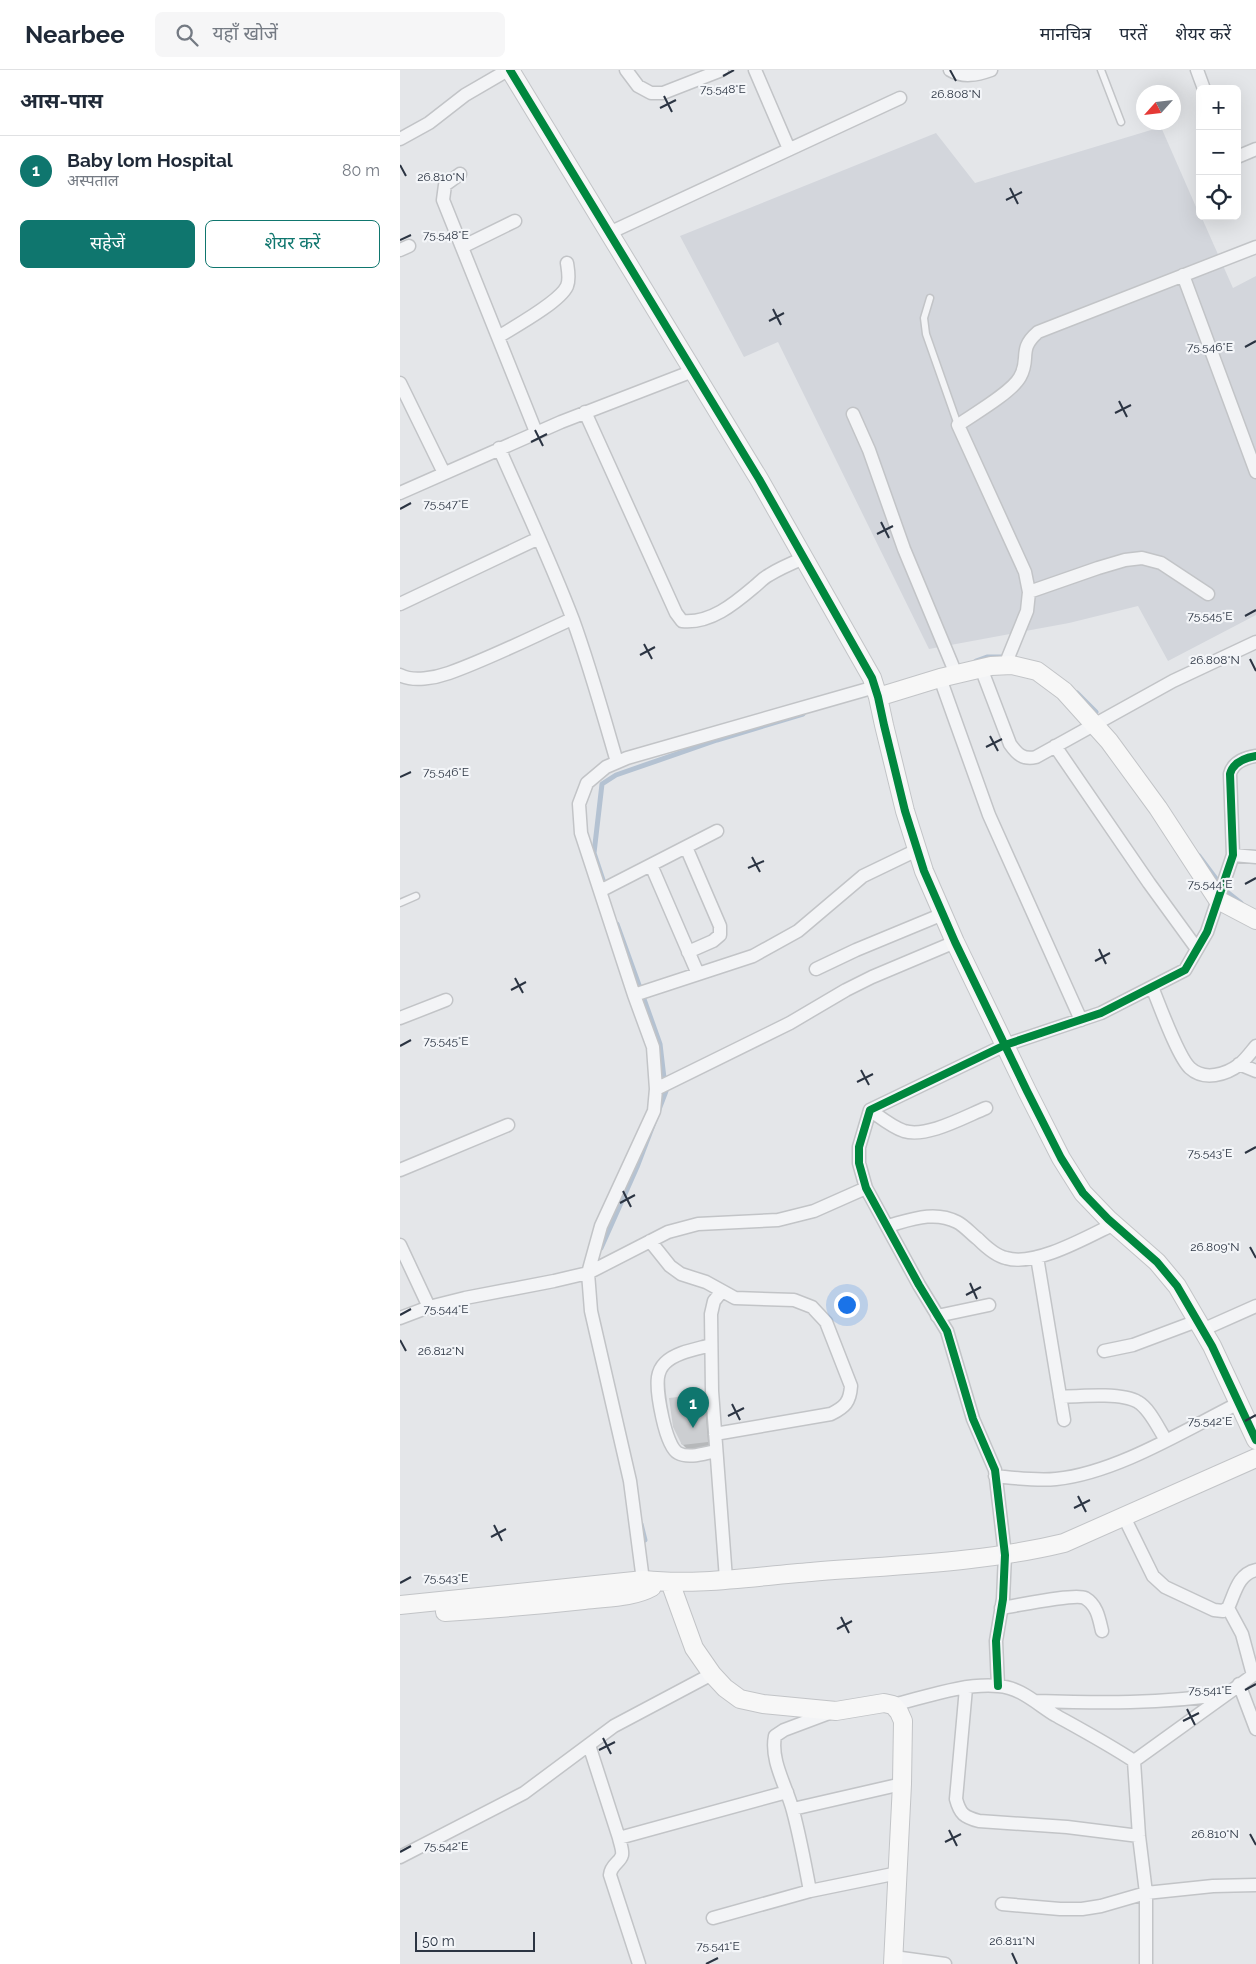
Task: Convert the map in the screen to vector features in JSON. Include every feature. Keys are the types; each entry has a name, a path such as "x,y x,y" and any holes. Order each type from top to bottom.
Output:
{"street":[{"path":"400,139 429,124 465,95 509,70 759,479 872,678 905,811 924,871 955,942 1061,1158 1083,1192 1114,1224 1157,1262 1177,1286 1200,1325 1256,1440"},
{"path":"626,70 638,86 651,93 663,93 722,70"},
{"path":"755,70 789,150"},
{"path":"950,70 959,75 980,74 991,70"},
{"path":"1196,70 1202,85"},
{"path":"608,233 900,98"},
{"path":"1241,155 1256,149"},
{"path":"460,174 445,185 442,200 536,432"},
{"path":"462,247 515,221"},
{"path":"1005,665 1027,611 1029,592 1025,572 958,425 1012,387 1020,378 1028,341 1038,332 1256,247"},
{"path":"498,337 557,298 567,286 569,278 567,262"},
{"path":"1183,275 1256,472"},
{"path":"400,494 536,432 693,372"},
{"path":"400,382 444,473"},
{"path":"585,412 676,613 682,621 704,620 720,612 767,575 804,558"},
{"path":"853,414 869,450 948,676 989,816 1081,1020"},
{"path":"499,448 572,619 591,673 617,762"},
{"path":"400,604 539,538"},
{"path":"1029,592 1098,568 1125,560 1142,558 1162,563 1208,594"},
{"path":"400,675 406,678 422,678 447,674 572,619"},
{"path":"981,668 1010,744 1018,755 1028,759 1036,757 1173,681 1256,642"},
{"path":"836,1711 762,1704 740,1699 725,1688 712,1674 655,1584 591,1311 588,1273 601,1226 654,1111 656,1089 654,1047 634,995 581,832 579,804 587,783 606,767 627,758 877,692 981,668 1012,665 1037,671 1064,691 1109,741 1158,808 1218,900 1256,920"},
{"path":"1055,746 1149,884 1197,949"},
{"path":"998,1686 996,1641 1003,1599 1005,1555 995,1470 973,1419 947,1331 866,1188 859,1163 859,1147 870,1110 1005,1045 1101,1013 1185,970 1207,932 1233,855 1230,774 1232,767 1238,762 1256,756"},
{"path":"600,891 718,830"},
{"path":"686,847 720,926 720,935 713,941 688,952"},
{"path":"634,995 753,956 798,932 863,876 917,850"},
{"path":"1233,855 1256,857"},
{"path":"651,865 698,974"},
{"path":"816,969 856,950 943,914"},
{"path":"656,1089 790,1023 872,977 955,942"},
{"path":"1152,987 1179,1050 1189,1066 1199,1074 1212,1076 1239,1064 1256,1046"},
{"path":"400,1018 446,1000"},
{"path":"1239,1064 1256,1071"},
{"path":"870,1110 901,1130 912,1133 927,1131 986,1108"},
{"path":"400,1170 508,1125"},
{"path":"400,1318 429,1307 588,1273 668,1232 698,1224 778,1220 814,1211 866,1188"},
{"path":"887,1226 922,1216 942,1217 958,1222 987,1248 1006,1258 1021,1260 1047,1255 1114,1224"},
{"path":"650,1241 670,1266 682,1274 706,1282 735,1298 794,1300 812,1307 826,1322 851,1386 850,1397 844,1408 831,1414 715,1434"},
{"path":"400,1244 429,1307"},
{"path":"1037,1257 1064,1420"},
{"path":"722,1291 714,1301 711,1345 712,1391 726,1579"},
{"path":"937,1316 989,1304"},
{"path":"1104,1351 1133,1346 1256,1306"},
{"path":"711,1345 677,1355 666,1362 660,1370 658,1378 664,1425 669,1441 676,1452 686,1456 716,1451"},
{"path":"1060,1397 1099,1395 1128,1398 1139,1402 1150,1414 1166,1440"},
{"path":"995,1476 1023,1479 1056,1479 1102,1470 1239,1403"},
{"path":"400,1605 1005,1555 1064,1543 1256,1458"},
{"path":"1124,1517 1153,1576 1165,1588 1214,1610 1223,1611 1228,1608 1238,1584 1250,1572 1256,1570"},
{"path":"400,1616 520,1607 617,1596 655,1584"},
{"path":"1001,1608 1069,1597 1083,1597 1091,1603 1098,1613 1102,1631"},
{"path":"1134,1761 1255,1674 1242,1634 1228,1608"},
{"path":"400,1857 524,1793 614,1726 712,1674"},
{"path":"1239,1684 1256,1729"},
{"path":"810,1891 793,1809 776,1759 773,1744 775,1736 784,1730 836,1711 872,1704 884,1703 893,1705 966,1688 998,1686 1012,1689 1036,1701 1052,1713 1134,1761"},
{"path":"966,1688 956,1799 959,1809 966,1818 979,1821 1067,1827 1139,1836"},
{"path":"1036,1701 1150,1702 1190,1700 1226,1694"},
{"path":"893,1705 903,1720 894,1960 945,1964"},
{"path":"589,1745 619,1838 622,1852 621,1858 611,1869 610,1875 639,1964"},
{"path":"1134,1761 1139,1836 1146,1894 1146,1964"},
{"path":"793,1809 902,1784"},
{"path":"619,1838 787,1792"},
{"path":"713,1918 810,1891 898,1873"},
{"path":"1002,1904 1082,1909 1102,1906 1146,1894 1213,1886 1256,1885"}],"lane":[{"path":"1101,70 1121,122"},
{"path":"930,298 924,318 926,334 958,425"},
{"path":"400,903 416,896"}],"shaded area":[{"path":"1151,130 1162,130 1196,207 1196,220 1203,220 1233,288 1256,276 1256,615 1168,661 1138,606 1069,623 929,649 778,342 744,357 680,236 936,133 975,183"}],"building":[{"path":"704,1394 708,1442 682,1445 673,1427 669,1398"}],"waterway":[{"path":"976,661 987,657 1001,657"},
{"path":"1077,693 1096,712"},
{"path":"604,883 594,853 602,784 616,775 717,740 803,714"},
{"path":"1199,856 1217,880"},
{"path":"1227,892 1241,903"},
{"path":"617,924 639,985"},
{"path":"644,999 660,1044 664,1078"},
{"path":"601,1248 637,1167 666,1091"},
{"path":"641,1524 645,1540"}],"cycle path":[{"path":"510,70 759,479 872,678 905,811 924,871 955,942 1061,1158 1083,1193 1108,1219 1157,1262 1177,1286 1212,1346 1256,1440"},
{"path":"998,1686 996,1641 1003,1599 1005,1555 995,1470 973,1419 947,1331 919,1285 866,1188 859,1163 859,1147 870,1110 1005,1045 1101,1013 1185,970 1207,932 1233,855 1231,770 1240,761 1256,756"}],"place":[{"name":"Baby lom Hospital","path":"693,1428"}]}
